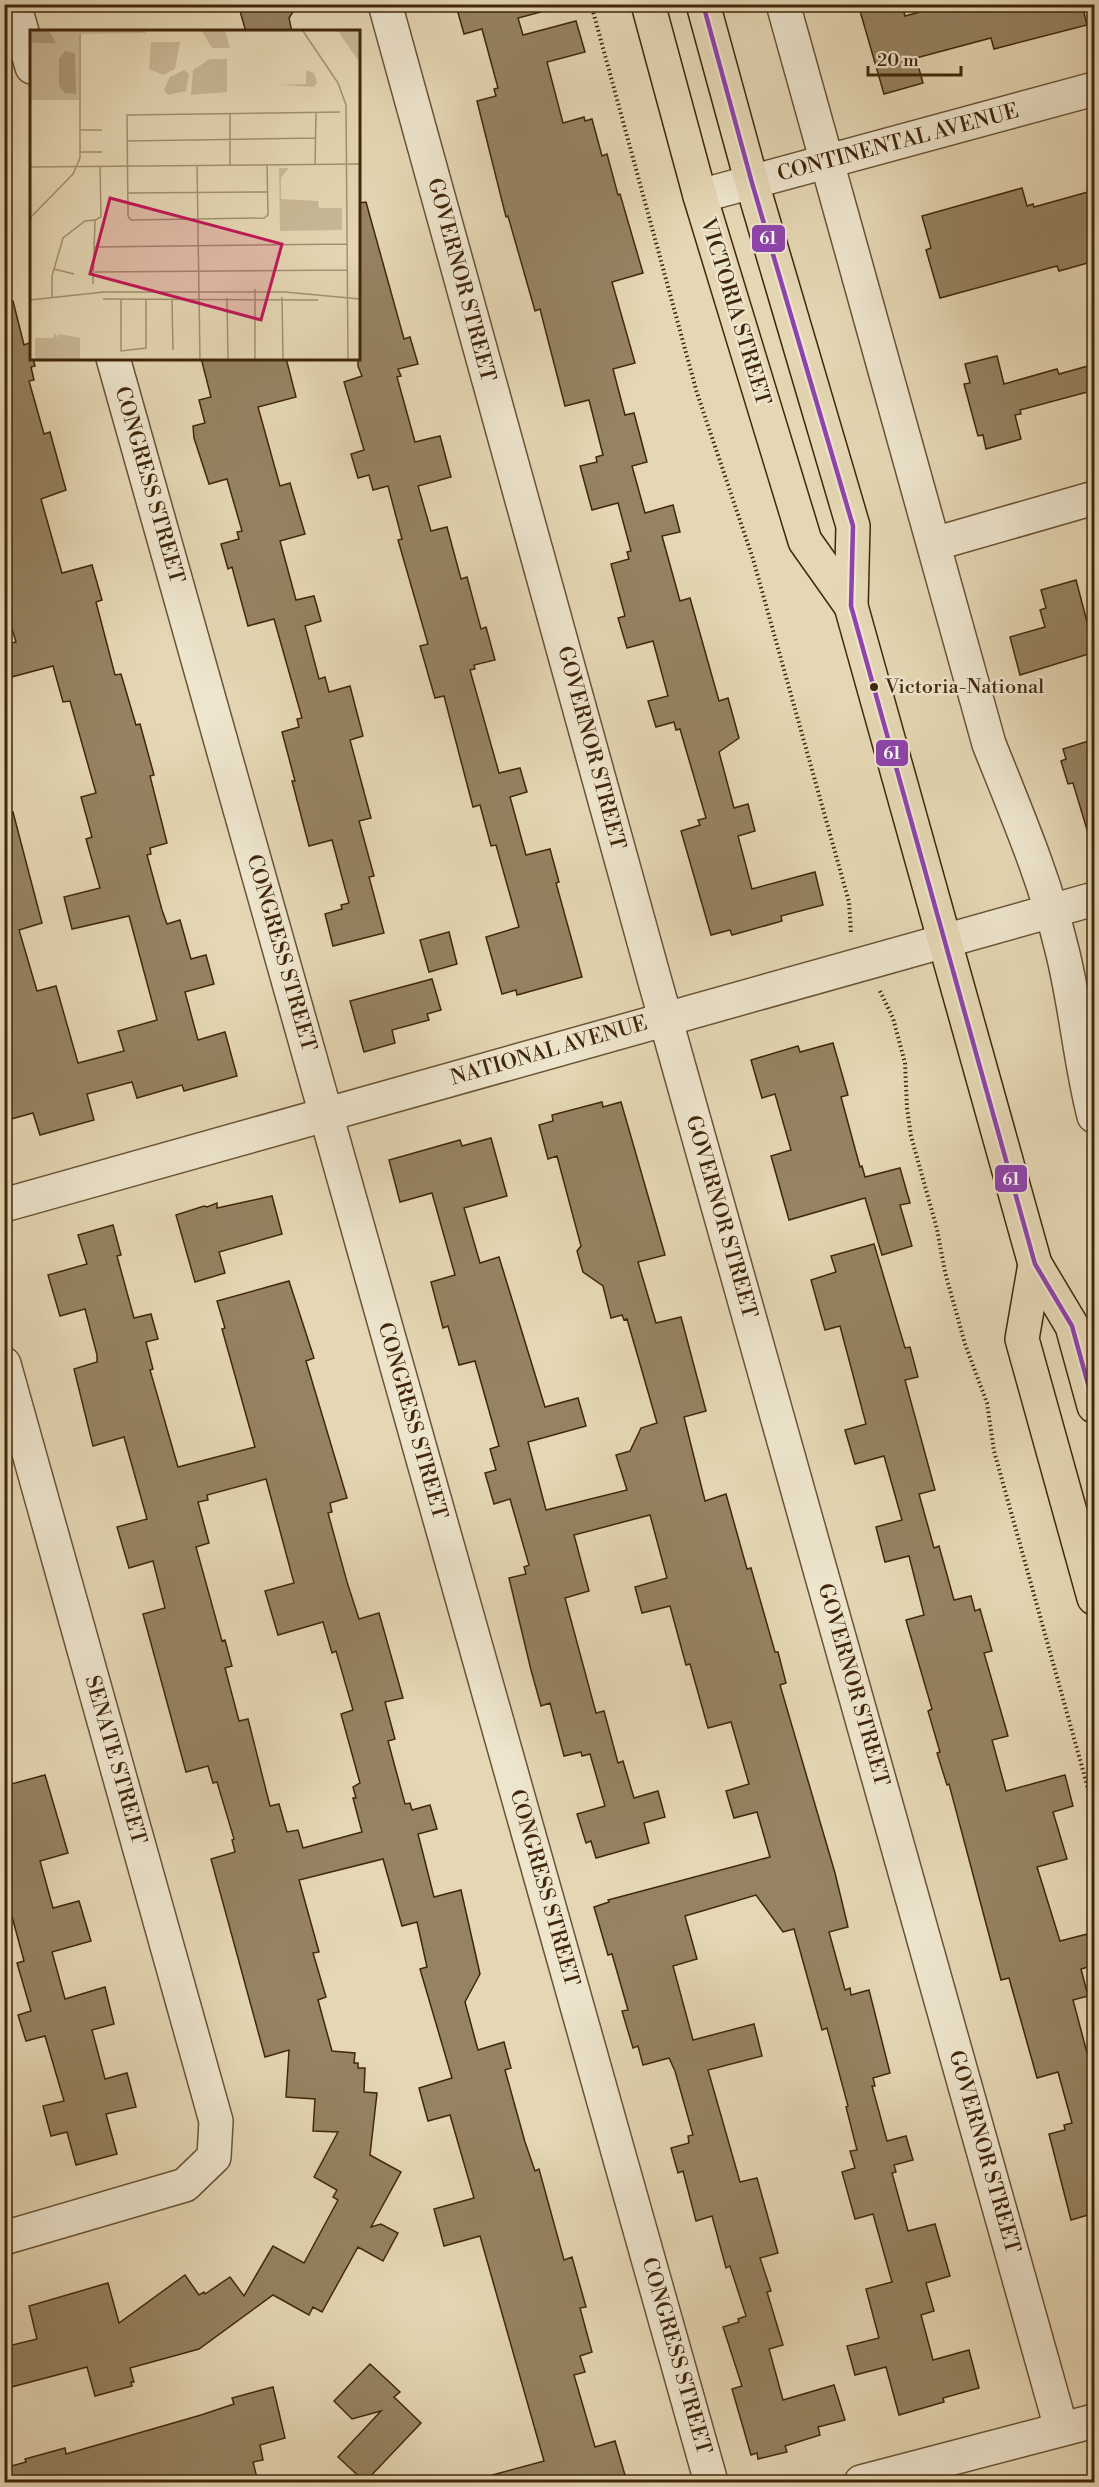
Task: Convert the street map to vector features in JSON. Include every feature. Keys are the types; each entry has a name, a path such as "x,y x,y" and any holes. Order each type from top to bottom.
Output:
{"main road":[{"name":"VICTORIA STREET","path":"648,4 700,196 805,541 851,606"},
{"name":"VICTORIA STREET","path":"703,4 752,183 853,526 851,606 1035,1264 1072,1326 1095,1406"},
{"name":"VICTORIA STREET","path":"1035,1264 1022,1339 1095,1598"}],"street":[{"path":"14,4 30,60"},
{"name":"GOVERNOR STREET","path":"385,4 666,1017 1062,2428"},
{"path":"783,4 989,744 1036,859 1062,951 1085,1081 1095,1116"},
{"name":"CONTINENTAL AVENUE","path":"700,196 1095,90"},
{"name":"CONGRESS STREET","path":"114,360 711,2482"},
{"path":"934,544 1095,498"},
{"name":"NATIONAL AVENUE","path":"4,1205 327,1116 666,1017 946,942 1095,898"},
{"name":"SENATE STREET","path":"4,1365 216,2121 214,2157 185,2185 4,2238"},
{"path":"861,2482 1095,2421"}],"path":[{"path":"591,4 707,427 753,559 849,902 851,933 893,1018 905,1063 906,1108 911,1136 937,1229 945,1272 965,1344 987,1403 994,1451 1095,1810"}],"building":[{"path":"266,4 298,4 289,18 292,30 245,30 240,11"},
{"path":"472,4 540,4 541,12 518,18 523,35 576,21 585,52 547,62 563,123 584,117 585,121 592,119 602,156 607,154 643,273 612,282 635,363 613,369 625,415 634,413 647,462 632,466 645,513 673,505 680,532 662,536 680,601 690,598 719,701 728,698 739,738 719,752 734,808 748,804 755,831 738,836 752,889 815,872 823,905 781,916 782,921 732,935 730,930 711,935 681,831 700,825 698,820 706,818 680,729 676,730 674,722 656,727 648,701 668,696 653,641 627,648 618,618 625,616 611,564 629,559 627,552 631,551 618,503 592,510 580,466 597,462 596,457 603,455 589,400 565,406 540,309 535,311 508,216 506,217 477,101 496,96 494,89 498,88 482,29 464,34 457,9"},
{"path":"858,4 902,4 905,16 949,4 1082,4 1087,25 994,49 991,38 916,58 923,83 884,94"},
{"path":"1022,188 1027,206 1033,204 1034,207 1095,190 1095,261 1059,271 1057,266 940,298 926,250 931,248 922,216"},
{"path":"366,202 404,339 410,337 418,364 398,369 401,376 397,377 415,442 440,436 451,477 418,486 431,531 447,527 461,579 467,577 481,629 486,627 495,660 474,665 475,669 470,670 499,773 520,768 527,792 510,797 526,855 550,849 559,882 556,883 582,977 517,995 516,990 502,994 486,937 519,927 496,845 491,846 480,805 473,807 444,696 435,698 420,646 428,644 398,540 402,539 388,486 373,490 369,475 358,478 351,454 364,450 344,382 362,376 358,366 358,360 360,360 360,203"},
{"path":"13,301 24,345 29,343 30,360 33,360 35,366 31,367 34,380 29,381 44,434 50,432 66,490 41,499 62,573 92,565 102,600 96,602 115,675 121,674 136,725 140,724 154,775 150,776 167,843 150,848 151,854 147,855 162,910 167,924 180,920 191,959 206,955 214,984 185,992 198,1040 225,1032 237,1076 184,1091 182,1085 137,1098 132,1082 87,1094 94,1120 40,1135 33,1113 4,1121 4,813 13,812 42,923 19,930 37,991 56,986 78,1063 124,1051 118,1031 157,1020 129,916 72,929 64,897 100,888 86,839 92,837 81,797 96,793 70,701 63,702 53,666 4,679 4,645 16,642 4,603 4,302"},
{"path":"997,356 1004,384 1057,369 1059,374 1095,364 1095,390 1020,410 1021,414 1015,415 1021,439 986,449 983,435 978,436 964,384 970,383 965,364"},
{"path":"202,360 287,360 296,397 258,407 280,486 290,483 305,534 280,541 296,600 314,596 321,621 305,626 319,679 325,677 329,692 350,686 363,736 350,740 371,818 359,821 374,876 369,877 384,933 333,946 325,914 342,909 341,905 349,903 332,840 309,846 282,732 299,727 297,719 302,718 274,619 248,626 232,567 228,569 221,544 239,539 237,532 242,531 227,479 209,484 194,438 193,426 205,423 199,400 211,397"},
{"path":"1076,580 1095,652 1020,675 1010,637 1045,627 1040,610 1046,608 1041,590"},
{"path":"1095,739 1095,832 1088,833 1073,783 1068,784 1061,761 1066,759 1063,749"},
{"path":"449,932 457,964 429,972 420,940"},
{"path":"432,979 441,1010 427,1014 429,1020 392,1030 395,1043 364,1052 350,1001"},
{"path":"833,1043 848,1095 841,1097 860,1167 862,1166 865,1177 900,1168 910,1203 900,1205 912,1246 882,1255 865,1198 789,1220 771,1156 791,1150 775,1094 762,1098 751,1060 798,1046 800,1052"},
{"path":"602,1102 603,1107 621,1102 665,1255 638,1262 656,1323 681,1317 706,1411 684,1417 705,1501 726,1494 747,1569 751,1568 775,1652 778,1652 786,1683 780,1685 835,1873 848,1927 829,1932 845,1990 850,1988 851,1995 869,1990 890,2073 873,2078 875,2086 872,2086 887,2141 906,2136 913,2160 894,2165 896,2172 892,2173 908,2231 935,2224 950,2276 926,2283 934,2311 921,2315 933,2360 969,2350 979,2388 943,2398 944,2402 899,2415 886,2367 855,2375 847,2346 879,2338 866,2289 892,2282 873,2214 855,2219 842,2172 855,2168 850,2151 857,2150 846,2107 848,2106 827,2028 822,2030 794,1929 783,1932 756,1895 685,1916 697,1959 673,1966 693,2040 754,2024 762,2056 708,2070 740,2182 757,2178 778,2253 760,2258 771,2291 767,2292 783,2345 769,2349 783,2400 834,2385 845,2420 818,2427 820,2435 785,2446 787,2452 758,2459 757,2453 751,2455 732,2389 742,2386 723,2327 739,2322 738,2319 746,2316 730,2266 726,2268 712,2216 696,2221 683,2171 678,2173 671,2148 689,2143 688,2136 693,2135 675,2071 669,2058 643,2065 638,2046 633,2048 622,2011 628,2010 612,1954 608,1955 594,1907 609,1902 608,1900 770,1857 757,1812 734,1818 726,1791 749,1784 731,1722 708,1728 690,1664 686,1665 670,1606 642,1613 635,1587 667,1578 650,1515 574,1535 589,1591 565,1598 596,1713 604,1711 618,1763 623,1761 634,1798 658,1791 665,1817 644,1823 649,1843 596,1858 591,1841 586,1843 577,1814 605,1806 590,1754 582,1756 581,1752 564,1756 550,1703 541,1706 509,1578 526,1574 524,1567 529,1565 510,1499 494,1504 485,1473 496,1470 490,1449 499,1446 475,1361 459,1365 448,1326 443,1328 431,1282 455,1275 432,1193 400,1202 389,1160 460,1140 462,1146 491,1138 507,1196 464,1208 480,1263 499,1257 545,1407 578,1398 586,1426 528,1442 546,1510 627,1490 616,1455 630,1451 641,1428 657,1423 627,1319 624,1320 622,1315 611,1318 603,1286 583,1272 577,1251 581,1246 557,1156 548,1159 539,1125 553,1121 552,1115"},
{"path":"272,1196 282,1234 219,1252 225,1273 195,1282 176,1215 217,1203 217,1208"},
{"path":"113,1225 121,1255 117,1256 134,1318 151,1314 158,1339 146,1342 153,1369 150,1370 178,1467 255,1447 222,1329 225,1328 217,1301 289,1281 314,1358 306,1361 347,1498 330,1503 332,1512 328,1513 359,1619 379,1613 403,1698 385,1702 395,1739 388,1741 405,1804 410,1803 412,1810 430,1805 437,1829 418,1834 434,1897 461,1890 480,1974 465,2002 478,2050 504,2042 511,2068 505,2070 525,2142 535,2171 539,2169 564,2260 572,2257 586,2307 580,2308 592,2352 580,2356 585,2372 574,2375 595,2447 615,2441 627,2482 493,2482 492,2475 544,2461 480,2236 444,2246 434,2209 474,2198 450,2115 428,2121 419,2088 452,2078 420,1969 427,1967 417,1922 402,1926 383,1859 299,1880 319,1952 313,1953 326,1997 318,2000 332,2051 355,2053 354,2063 358,2063 358,2068 365,2068 364,2092 377,2093 370,2155 401,2172 371,2227 381,2224 398,2233 383,2261 358,2247 322,2312 313,2307 309,2315 273,2295 199,2349 130,2368 134,2382 131,2382 132,2386 95,2396 87,2367 4,2389 4,2347 37,2339 29,2306 108,2283 119,2323 185,2275 199,2295 204,2292 205,2294 230,2277 244,2296 273,2246 304,2263 338,2200 333,2197 337,2190 314,2177 338,2132 313,2131 315,2099 286,2097 289,2050 265,2057 211,1859 235,1852 232,1840 234,1839 217,1782 213,1783 208,1766 186,1772 143,1614 165,1608 153,1561 129,1568 117,1527 147,1519 124,1437 93,1446 74,1369 97,1362 85,1309 60,1316 48,1275 87,1264 78,1235","holes":["266,1479 294,1583 265,1591 278,1635 323,1622 332,1653 336,1651 353,1710 341,1714 360,1783 353,1787 356,1798 353,1798 362,1832 303,1848 298,1830 287,1832 279,1804 270,1806 248,1719 239,1721 225,1668 232,1666 225,1640 222,1641 196,1547 209,1543 198,1502 208,1500 207,1495"]},
{"path":"874,1244 905,1348 910,1347 918,1377 905,1380 935,1490 919,1494 934,1548 939,1546 954,1600 971,1596 975,1611 980,1609 992,1651 984,1653 1008,1736 992,1740 1006,1791 1065,1775 1073,1806 1053,1812 1067,1859 1037,1867 1060,1941 1095,1932 1095,1965 1081,1969 1088,1996 1073,2000 1095,2083 1095,2213 1071,2220 1049,2134 1065,2130 1064,2125 1072,2123 1058,2072 1037,2078 1009,1978 1001,1980 949,1784 947,1785 937,1753 940,1752 928,1711 932,1709 906,1620 924,1615 909,1556 885,1562 876,1527 902,1520 884,1456 855,1464 845,1430 866,1424 840,1326 825,1330 811,1280 836,1272 831,1256"},
{"path":"45,1775 68,1853 40,1861 53,1908 79,1901 91,1941 52,1952 65,1999 105,1987 114,2024 92,2030 105,2079 127,2073 136,2107 106,2114 117,2154 76,2165 67,2132 51,2136 43,2106 64,2101 45,2036 26,2041 18,2015 31,2011 17,1963 24,1961 10,1909 4,1910 4,1786"},
{"path":"370,2364 400,2392 394,2397 421,2423 365,2482 338,2457 381,2411 352,2419 334,2401"},
{"path":"273,2387 285,2438 260,2445 263,2460 253,2462 258,2482 4,2482 4,2468 26,2462 25,2459 65,2448 66,2454 201,2415 234,2404 232,2398"}],"transit line":[{"name":"61","path":"703,4 752,183 853,526 851,606 1035,1264 1072,1326 1094,1406"}],"place":[{"name":"Victoria-National","path":"874,687"}]}
